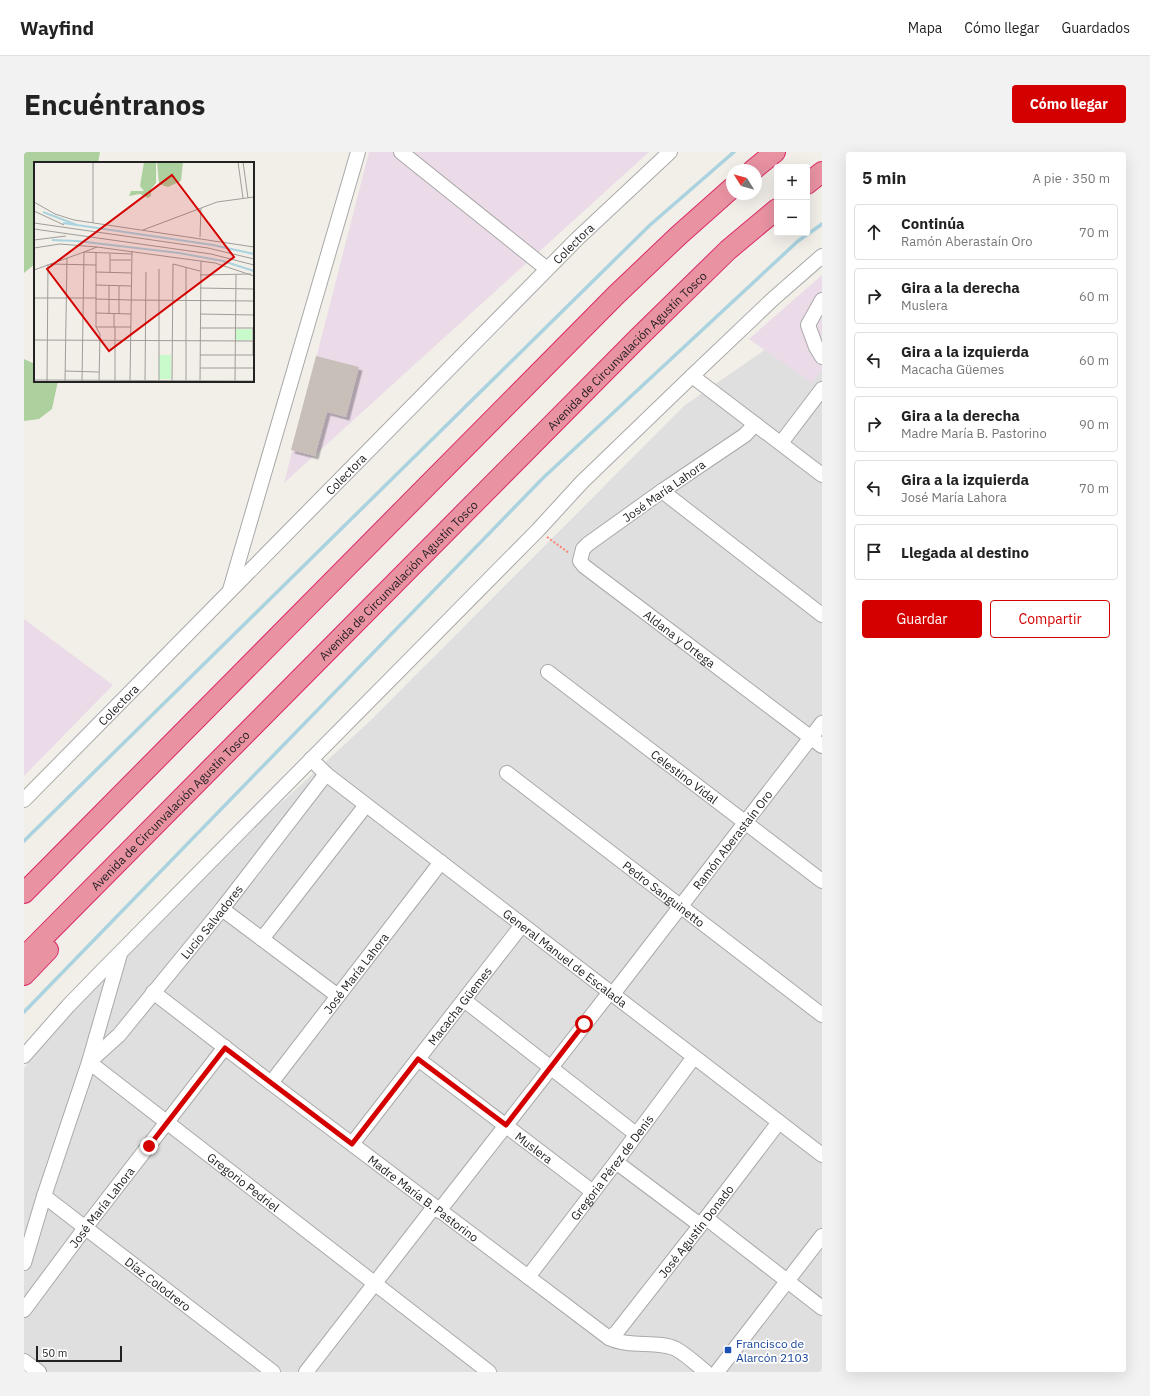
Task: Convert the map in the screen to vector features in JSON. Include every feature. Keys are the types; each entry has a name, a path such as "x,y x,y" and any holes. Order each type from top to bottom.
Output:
{"highway":[{"path":"760,164 775,152"},
{"path":"810,182 822,172"},
{"path":"24,893 616,295 726,193"},
{"name":"Avenida de Circunvalación Agustín Tosco","path":"24,957 639,337 724,255 774,212"},
{"path":"24,975 50,948 128,853"}],"street":[{"path":"229,592 358,152"},
{"path":"401,152 547,269"},
{"name":"Colectora","path":"24,800 547,269 606,211 670,152"},
{"path":"24,1056 68,1006 538,530 582,482 774,298 822,256"},
{"path":"822,300 808,325 816,348 822,357"},
{"path":"692,376 822,475"},
{"path":"781,443 822,389"},
{"name":"José María Lahora","path":"580,561 583,549 588,544 662,491 745,436 755,424"},
{"path":"662,491 822,615"},
{"name":"Aldana y Ortega","path":"580,561 584,566 822,746"},
{"name":"Celestino Vidal","path":"548,672 822,880"},
{"name":"Ramón Aberastaín Oro","path":"306,1372 374,1284 506,1125 680,907 822,723"},
{"name":"General Manuel de Escalada","path":"311,759 326,774 822,1155"},
{"name":"Pedro Sanguinetto","path":"507,773 822,1015"},
{"name":"Lucio Salvadores","path":"89,1062 119,1035 222,909 326,774"},
{"path":"262,939 366,804"},
{"name":"José María Lahora","path":"271,1083 441,862"},
{"path":"222,909 338,996"},
{"name":"Macacha Güemes","path":"352,1144 522,925"},
{"path":"24,1263 44,1196 89,1062 121,952"},
{"name":"Madre María B. Pastorino","path":"153,992 437,1209 609,1338 617,1342 665,1346 676,1349 706,1372"},
{"path":"464,1000 636,1134"},
{"name":"José María Lahora","path":"24,1310 85,1228 225,1048"},
{"name":"Gregoria Pérez de Denis","path":"528,1277 694,1057"},
{"name":"Muslera","path":"418,1059 593,1192"},
{"name":"Gregorio Pedriel","path":"89,1062 489,1372"},
{"name":"José Agustín Donado","path":"609,1338 616,1333 779,1122"},
{"path":"616,1162 787,1281 822,1308"},
{"name":"Díaz Colodrero","path":"44,1196 272,1372"},
{"path":"717,1372 822,1236"},
{"path":"24,1361 39,1372"}],"path":[{"path":"538,530 580,561"}],"shaded area":[{"path":"369,152 649,152 284,483"},
{"path":"822,275 822,370 812,383 749,339"},
{"path":"822,291 822,1372 24,1372 24,1068 145,928 370,721 685,405 775,343"},
{"path":"24,619 113,685 24,776"}],"green space":[{"path":"24,152 100,152 98,162 34,162 34,265 24,273"},
{"path":"24,359 34,364 34,382 58,382 52,409 39,419 24,421"}],"building":[{"path":"316,356 359,367 346,417 327,412 315,456 291,450"}],"waterway":[{"path":"24,841 650,225 734,152"},
{"path":"24,1012 543,478 798,241 822,224"}],"place":[{"name":"Francisco de Alarcón 2103","path":"728,1350"}],"route":[{"path":"149,1146 225,1048 352,1144 418,1059 506,1125 584,1024"}]}
